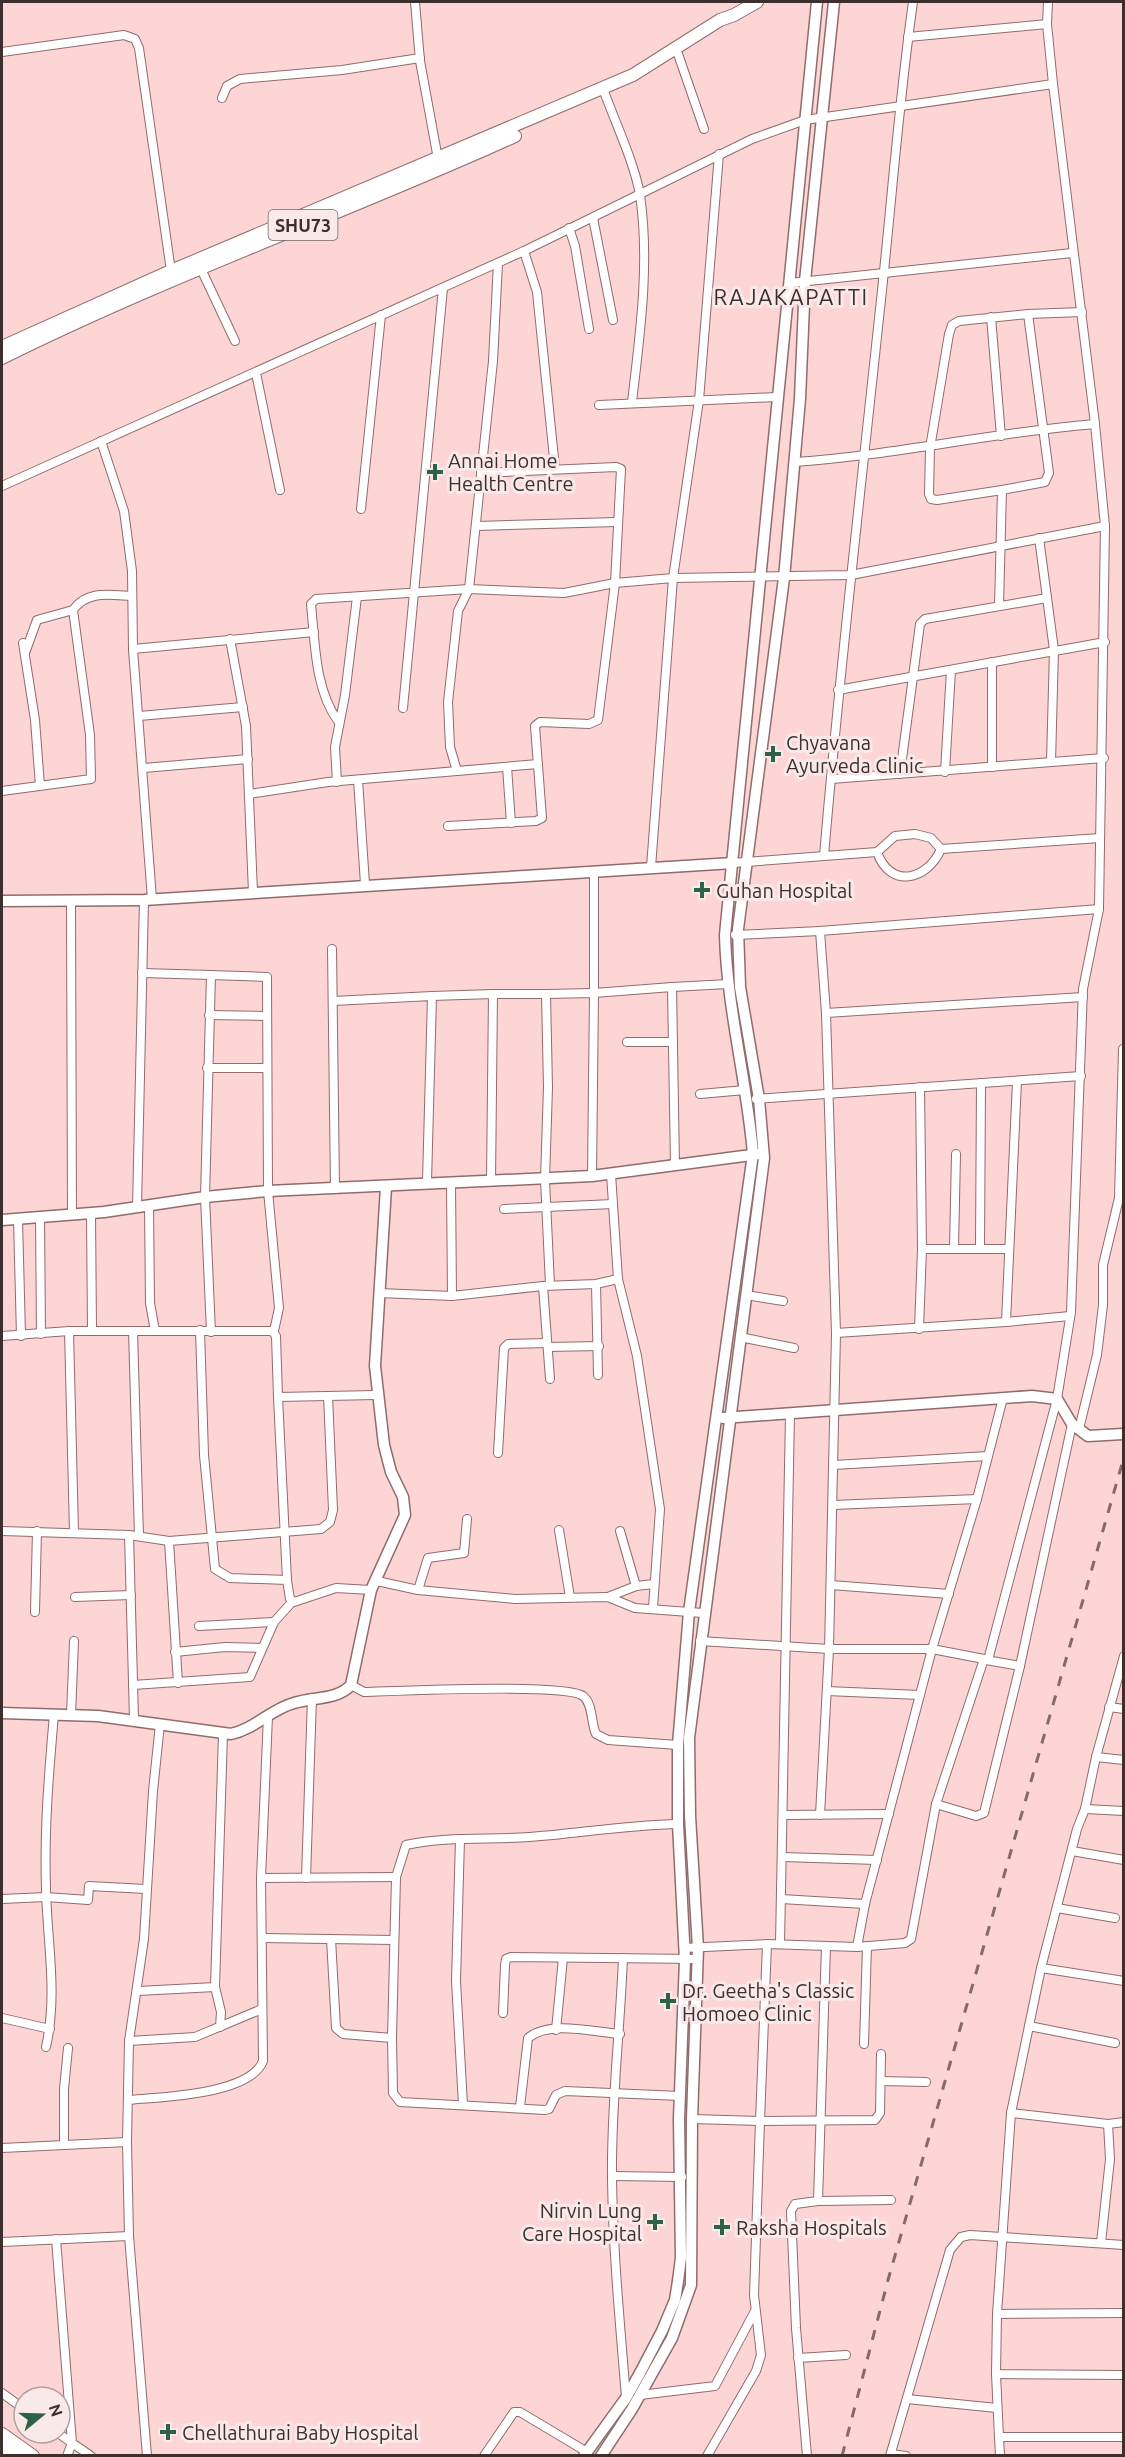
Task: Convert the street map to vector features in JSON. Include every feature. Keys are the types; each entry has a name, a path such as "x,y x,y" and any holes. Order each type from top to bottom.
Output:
{"main road":[{"name":"SHU73","path":"2,358 201,269 221,255 633,75 720,20 757,2"},
{"path":"585,2454 626,2398 662,2331 675,2300 681,2258 680,2096 685,1960 678,1824 678,1745 689,1612 716,1419 758,1154 728,984 725,935 776,397 790,283 817,2"},
{"path":"601,2456 640,2395 672,2338 691,2285 692,2119 698,1954 690,1816 689,1738 728,1418 746,1295 758,1154 759,1099 740,987 738,935 745,862 784,578 795,462 805,281 834,2"},
{"name":"SHU73","path":"2,346 171,271 221,255 433,173 636,80 724,26 734,15"},
{"path":"2,901 148,900 365,884 733,863"},
{"path":"2,1220 91,1213 205,1197 268,1191 427,1182 545,1180 592,1176 758,1154"},
{"path":"2,1712 134,1719 223,1734 242,1732 284,1706 312,1698 339,1694 351,1685 374,1586 401,1526 405,1504 391,1472 376,1395 375,1366 386,1186"},
{"path":"716,1419 1032,1396 1057,1399 1075,1427 1088,1436 1123,1434"},
{"path":"2,2434 33,2456"},
{"path":"2,2447 15,2456"}],"street":[{"path":"415,2 420,58 438,159"},
{"path":"824,856 838,690 885,271 899,105 913,2"},
{"path":"503,2013 506,1959 516,1956 685,1960 698,1954 767,1944 857,1947 905,1943 911,1939 936,1804 986,1660 1057,1399 1070,1316 1083,997 1099,909 1104,758 1105,526 1082,312 1072,253 1053,84 1047,24 1048,2"},
{"path":"908,37 1047,24"},
{"path":"2,52 124,35 135,39 142,71 171,271"},
{"path":"678,54 704,129"},
{"path":"222,98 227,86 240,79 342,70 420,58"},
{"path":"2,486 524,251 719,153 805,120 1053,84"},
{"path":"605,94 639,193 644,251 640,330 632,402"},
{"path":"651,867 674,578 699,400 719,153"},
{"path":"593,218 613,320"},
{"path":"569,228 575,246 589,329"},
{"path":"524,251 537,292 555,468"},
{"path":"790,283 885,271 1072,253"},
{"path":"457,771 450,747 448,702 458,611 469,590 493,361 498,263"},
{"path":"201,269 235,341"},
{"path":"403,708 443,288"},
{"path":"1028,314 1045,428 1048,479 1002,490 932,499 929,494 930,448 952,325 959,321 1028,314 1082,312"},
{"path":"361,509 381,315"},
{"path":"991,318 1001,436"},
{"path":"256,373 280,490"},
{"path":"599,405 776,397"},
{"path":"795,462 864,457 1045,428 1095,424"},
{"path":"101,441 124,511 144,768 148,900 142,973 137,1207"},
{"path":"448,826 536,821 542,818 535,726 538,723 589,724 600,716 615,583 617,522 623,476 621,469 616,467 555,468 481,473"},
{"path":"999,606 1002,490"},
{"path":"476,526 617,522"},
{"path":"338,721 329,709 323,694 314,632 314,601 319,598 469,590 564,593 615,583 674,578 784,578 851,575 1105,526"},
{"path":"1039,538 1054,650 1051,762"},
{"path":"25,654 37,620 73,610 79,602 94,595 132,596"},
{"path":"337,782 335,747 338,721 345,695 357,597"},
{"path":"900,774 920,624 925,620 1047,598"},
{"path":"2,791 87,780 92,776 90,735 73,610"},
{"path":"134,649 314,632"},
{"path":"230,639 243,707 248,759 253,892"},
{"path":"838,690 1105,642"},
{"path":"23,643 35,720 40,786"},
{"path":"992,662 992,767"},
{"path":"945,772 951,670"},
{"path":"139,716 243,707"},
{"path":"831,778 945,772 1104,758"},
{"path":"144,768 248,759"},
{"path":"249,794 337,782 538,764"},
{"path":"507,767 511,823"},
{"path":"358,780 365,884"},
{"path":"733,863 877,852 895,836 915,834 931,838 941,849"},
{"path":"941,849 1100,838"},
{"path":"877,852 882,867 893,876 925,871 935,862 941,849"},
{"path":"592,1176 594,872"},
{"path":"71,902 72,1214"},
{"path":"725,935 820,931 1099,909"},
{"path":"820,931 830,1094 836,1333 829,1649 820,1815"},
{"path":"332,948 335,1189"},
{"path":"142,973 267,977 265,1016 268,1191 279,1308 274,1331 282,1531 287,1580 292,1602"},
{"path":"211,975 205,1197 211,1332"},
{"path":"333,1001 493,994 594,993 728,984"},
{"path":"672,987 675,1165"},
{"path":"492,1181 493,994"},
{"path":"546,994 548,1087 545,1180 550,1379"},
{"path":"427,1182 432,996"},
{"path":"826,1013 1083,997"},
{"path":"209,1015 265,1016"},
{"path":"627,1042 673,1042"},
{"path":"936,1804 976,1816 984,1813 1075,1427 1097,1355 1103,1305 1103,1265 1119,1198 1123,1049"},
{"path":"207,1068 266,1068"},
{"path":"700,1094 746,1095 759,1099 1081,1076"},
{"path":"1006,1322 1017,1081"},
{"path":"980,1247 981,1083"},
{"path":"919,1329 922,1249 920,1087"},
{"path":"954,1248 956,1154"},
{"path":"611,1173 618,1279 637,1356 657,1476 660,1509 653,1608"},
{"path":"451,1182 452,1296"},
{"path":"504,1209 546,1209 613,1204"},
{"path":"149,1205 150,1303 154,1331"},
{"path":"91,1213 92,1331"},
{"path":"40,1218 41,1334"},
{"path":"18,1219 21,1335"},
{"path":"922,1249 980,1247 1010,1249"},
{"path":"379,1293 452,1296 547,1286 596,1284 618,1279"},
{"path":"596,1284 598,1375"},
{"path":"746,1295 783,1301"},
{"path":"836,1333 919,1329 1070,1316"},
{"path":"200,1330 201,1398 210,1538 215,1569 230,1578 287,1580"},
{"path":"2,1336 69,1331 274,1331"},
{"path":"69,1331 74,1532"},
{"path":"132,1331 139,1536"},
{"path":"740,1336 794,1348"},
{"path":"498,1453 504,1348 508,1344 599,1346"},
{"path":"278,1397 376,1395"},
{"path":"2,1531 129,1535 169,1541 321,1529 330,1522 333,1500 328,1396"},
{"path":"857,1947 865,1904 920,1695 977,1498 1003,1398"},
{"path":"780,1944 790,1414"},
{"path":"834,1465 988,1456"},
{"path":"833,1504 977,1498"},
{"path":"418,1590 428,1558 464,1553 467,1519"},
{"path":"559,1530 570,1598"},
{"path":"35,1612 37,1531"},
{"path":"620,1531 636,1586"},
{"path":"129,1535 134,1719"},
{"path":"169,1541 178,1683"},
{"path":"133,1685 250,1677 274,1622 292,1602 336,1588 374,1586 515,1599 608,1597 636,1586 654,1584"},
{"path":"831,1585 949,1594"},
{"path":"75,1597 131,1595"},
{"path":"608,1597 635,1608 703,1613"},
{"path":"199,1626 274,1622"},
{"path":"71,1715 74,1641"},
{"path":"700,1641 784,1644 829,1649 932,1650 1020,1666"},
{"path":"175,1652 225,1647 261,1648"},
{"path":"1000,2456 996,2374 997,2314 1000,2237 1011,2113 1041,1968 1124,1656"},
{"path":"351,1685 364,1692 545,1690 580,1694 587,1701 596,1734 608,1740 678,1745"},
{"path":"826,1691 920,1695"},
{"path":"306,1878 312,1698"},
{"path":"1109,1707 1124,1709"},
{"path":"46,2047 50,2029 53,1978 46,1897 44,1832 54,1714"},
{"path":"128,2100 211,2092 255,2073 263,2061 261,1878 268,1716"},
{"path":"147,2456 129,2236 127,2142 129,2041 138,1991 160,1724"},
{"path":"220,2027 221,2012 215,1987 223,1734"},
{"path":"1096,1757 1124,1760"},
{"path":"1085,1809 1124,1811"},
{"path":"784,1815 890,1814"},
{"path":"678,1824 629,1825 531,1837 460,1839 406,1845 396,1877 392,2038 395,2099 400,2102 549,2109 556,2095 565,2091 680,2096"},
{"path":"460,1839 456,1981 464,2105"},
{"path":"1072,1851 1124,1860"},
{"path":"783,1857 877,1860"},
{"path":"261,1878 396,1877"},
{"path":"2,1899 46,1897 88,1900 89,1886 146,1889"},
{"path":"781,1899 865,1904"},
{"path":"1057,1908 1115,1917"},
{"path":"262,1938 394,1940"},
{"path":"331,1939 336,2028 342,2034 392,2038"},
{"path":"707,2456 756,2371 761,2355 756,2309 767,1944"},
{"path":"818,2201 826,1946"},
{"path":"864,2044 867,1946"},
{"path":"684,1948 698,1954"},
{"path":"556,2030 563,1958"},
{"path":"623,1958 620,2034 614,2094 612,2176 617,2293 626,2398"},
{"path":"1041,1968 1124,1981"},
{"path":"138,1991 215,1987"},
{"path":"129,2041 195,2037 262,2009"},
{"path":"2,2018 50,2029"},
{"path":"1029,2026 1115,2043"},
{"path":"520,2107 528,2038 534,2033 556,2030 620,2034"},
{"path":"64,2143 64,2089 68,2048"},
{"path":"692,2119 875,2120 880,2113 881,2054"},
{"path":"880,2081 926,2082"},
{"path":"1011,2113 1108,2124 1124,2122"},
{"path":"1101,2243 1110,2159 1108,2124"},
{"path":"2,2148 64,2143 127,2142"},
{"path":"612,2176 692,2176"},
{"path":"807,2456 798,2358 791,2211 795,2204 818,2201 891,2200"},
{"path":"2,2242 129,2236"},
{"path":"906,2456 891,2455 950,2250 961,2237 1000,2237 1124,2245"},
{"path":"56,2239 67,2385"},
{"path":"640,2395 715,2386 756,2309"},
{"path":"997,2314 1124,2313"},
{"path":"798,2358 846,2355"},
{"path":"996,2374 1124,2374"},
{"path":"907,2399 997,2408"},
{"path":"484,2456 511,2413 517,2412 585,2454"},
{"path":"999,2437 1124,2437"},
{"path":"72,2443 91,2456"}],"railway":[{"path":"842,2456 888,2280 1124,1457"}],"place":[{"name":"Annai Home Health Centre","path":"435,472"},
{"name":"Chyavana Ayurveda Clinic","path":"773,754"},
{"name":"Guhan Hospital","path":"702,890"},
{"name":"Dr. Geetha's Classic Homoeo Clinic","path":"668,2001"},
{"name":"Nirvin Lung Care Hospital","path":"655,2222"},
{"name":"Raksha Hospitals","path":"722,2227"},
{"name":"Chellathurai Baby Hospital","path":"168,2432"}],"district":[{"name":"RAJAKAPATTI","path":"791,296"}]}
